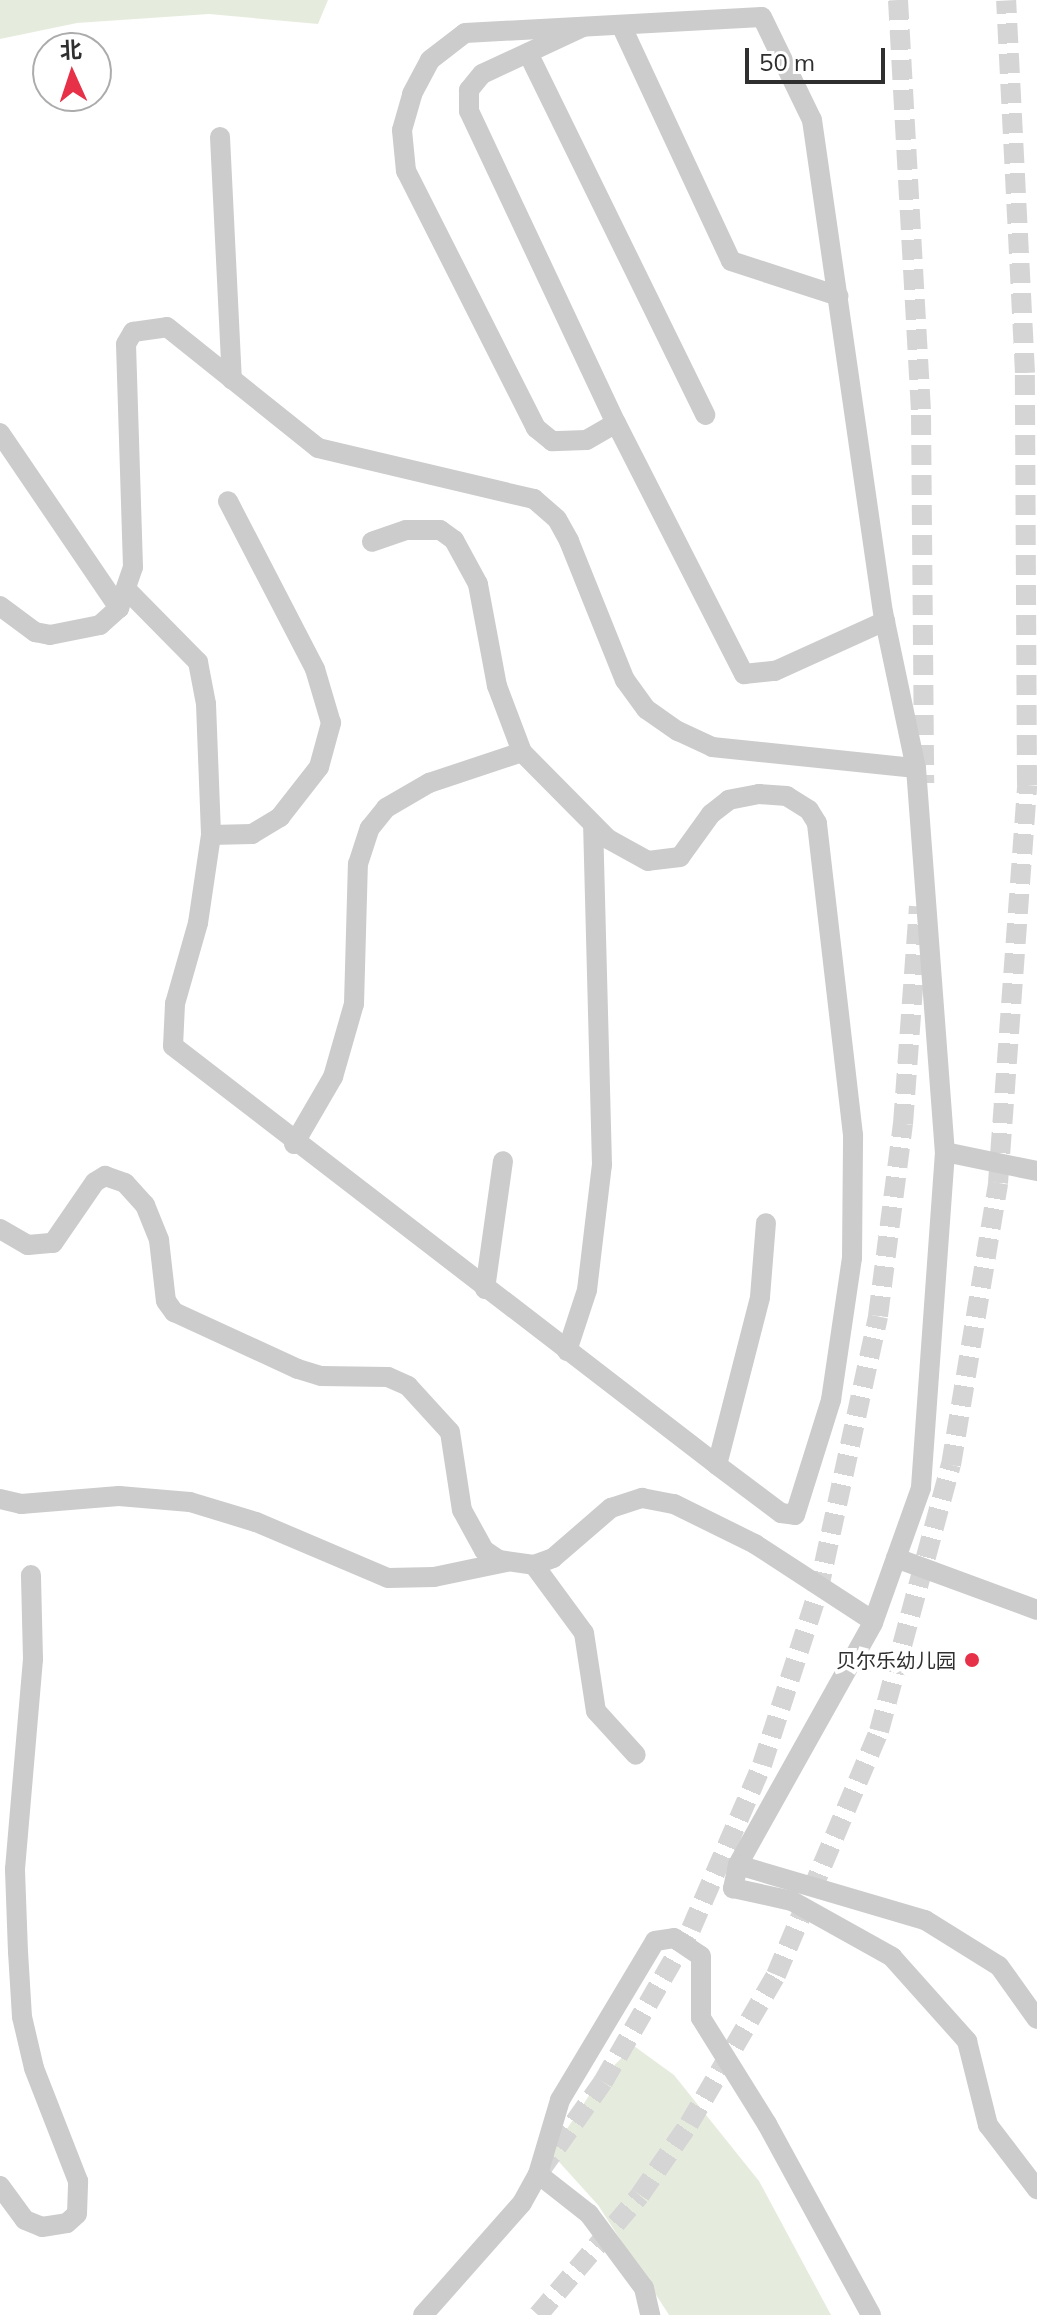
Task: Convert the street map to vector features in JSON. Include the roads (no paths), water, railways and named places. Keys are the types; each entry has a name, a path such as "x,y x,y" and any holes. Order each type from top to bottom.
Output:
{"street":[{"path":"616,423 586,440 552,441 536,428 406,171 402,151 412,94 446,44 465,33 762,17 812,120 885,621 916,768 945,1152 921,1488 873,1621 738,1865 733,1888 792,1901 892,1957 967,2041 988,2125 1037,2189"},
{"path":"621,25 731,261 838,296"},
{"path":"583,27 482,74 469,90 469,111 616,423 744,674 775,671 885,621"},
{"path":"528,53 705,415"},
{"path":"220,137 232,380"},
{"path":"0,606 35,632 50,635 100,625 123,599 133,567 126,344 133,332 167,327 318,448 534,499 557,519 569,541 625,680 646,709 678,731 712,747 916,768"},
{"path":"0,433 123,599 198,662 206,704 211,835 198,923 175,1004 173,1046 294,1144 717,1465 781,1513 795,1515 844,1337 853,1135 817,823 809,810 787,796 729,800 680,857 661,861 629,852 593,828 522,752 497,686 478,584 454,540 440,530 406,530 372,542"},
{"path":"211,835 252,834 280,817 319,767 331,723 315,669 228,501"},
{"path":"294,1144 333,1077 354,1004 358,864 370,828 386,808 429,783 522,752"},
{"path":"567,1351 587,1290 602,1178 593,828"},
{"path":"945,1152 1037,1171"},
{"path":"485,1289 503,1161"},
{"path":"0,1229 28,1245 53,1243 95,1182 105,1176 125,1183 145,1205 159,1240 166,1301 174,1312 298,1369 321,1376 388,1377 408,1386 450,1432 471,1531 484,1550 506,1562"},
{"path":"717,1465 760,1297 766,1223"},
{"path":"0,1499 21,1504 119,1496 190,1502 256,1522 388,1578 434,1577 506,1562 534,1565 553,1558 611,1508 642,1498 674,1504 755,1544 873,1621"},
{"path":"896,1558 1037,1610"},
{"path":"534,1565 584,1633 596,1711 636,1755"},
{"path":"0,2186 25,2220 42,2227 67,2223 77,2214 78,2181 34,2068 20,1991 15,1869 33,1659 31,1575"},
{"path":"738,1865 925,1920 999,1966 1037,2019"},
{"path":"423,2315 522,2203 538,2174 560,2100 655,1941 674,1938 701,1956 701,2018 767,2124 871,2315"},
{"path":"538,2174 589,2214 644,2288 658,2315"},
{"path":"644,2288 650,2315"}],"tunnel":[{"path":"898,0 921,415 924,783"},
{"path":"538,2315 640,2195 689,2124 776,1975 879,1731 951,1465 998,1183 1027,785 1025,373 1006,0"},
{"path":"540,2171 603,2082 691,1929 762,1765 818,1592 878,1316 903,1124 919,907"}],"place":[{"name":"贝尔乐幼儿园","path":"972,1660"}]}
